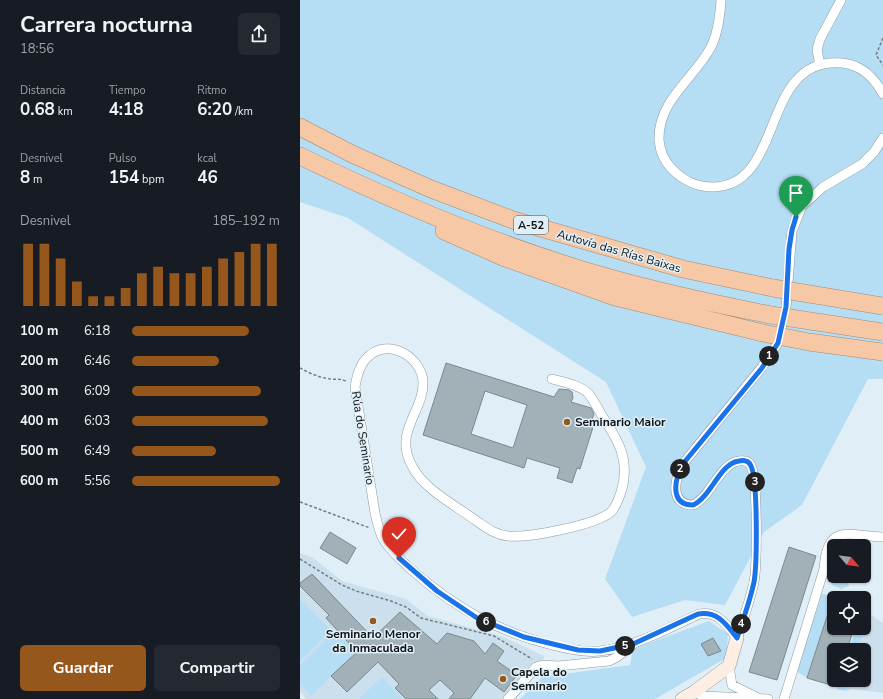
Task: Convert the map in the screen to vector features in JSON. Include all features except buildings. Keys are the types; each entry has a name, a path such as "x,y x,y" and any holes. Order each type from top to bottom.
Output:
{"highway":[{"name":"Autovía das Rías Baixas","path":"300,127 352,154 424,186 513,220 683,269 774,288 883,306"},
{"name":"A-52","path":"300,156 362,185 519,248 610,278 695,300 771,315 883,332"},
{"path":"300,156 350,189 505,258 615,297 763,333 809,342 883,352"}],"street":[{"path":"721,0 718,27 712,45 699,68 668,104 662,116 660,126 660,144 662,155 669,166 681,177 696,185 715,187 727,184 744,175 760,155 780,105 793,83 810,70 820,66 840,63 857,66 873,79 883,94"},
{"path":"820,66 817,50 820,39 841,0"},
{"path":"763,699 732,684 729,666 754,581 756,511 753,471 750,464 745,461 737,461 729,465 702,499 693,505 685,504 681,500 676,492 675,483 682,465 762,368 774,350 780,335 788,289 789,249 792,230 796,217 802,206 811,197 862,164 874,152 883,138"},
{"name":"Rúa do Seminario","path":"552,379 587,392 608,424 623,453 626,466 625,478 618,500 612,510 605,516 583,524 532,535 508,536 495,533 427,485 412,466 406,444 407,429 423,383 421,372 407,355 397,350 387,349 370,355 357,374 355,387 379,530 389,548 437,591 477,618 524,637 578,650 600,651 633,644 698,614 707,612 721,619 737,638"},
{"path":"784,699 824,569 825,554 830,543 841,536 848,534 883,537"},
{"path":"508,699 532,670 542,665 558,666 609,661 618,657 633,644"},
{"path":"682,699 729,666"},
{"path":"694,692 703,696 763,699"}],"path":[{"path":"883,38 876,55 883,65"},
{"path":"300,368 309,373 331,379 344,380 355,387"},
{"path":"300,502 358,525 379,530"},
{"path":"300,559 342,585 406,607 421,618 494,636 542,665"}],"shaded area":[{"path":"300,0 883,0 883,379 868,379 802,505 764,532 725,605 685,600 632,617 605,579 646,467 606,382 348,218 300,202"},
{"name":"Seminario Menor da Inmaculada","path":"300,553 312,557 342,581 406,599 428,616 504,637 544,656 543,671 532,680 516,699 306,699 300,691"},
{"path":"833,583 848,583 849,586 841,589 832,585"},
{"path":"822,594 827,595 827,618 807,678 796,671"},
{"path":"300,599 331,630 300,661"},
{"path":"871,615 883,623 883,693 852,689 846,691 847,687 871,687 871,643 861,643 864,635 871,635"},
{"path":"709,621 728,634 726,658 655,699 520,699 542,677 630,665 633,649"},
{"path":"335,630 356,652 311,696 300,684 300,665"},
{"path":"854,635 863,635 861,643 851,643"},
{"path":"382,677 403,699 359,699"},
{"path":"838,687 847,687 846,691 837,689"}],"place":[{"name":"Seminario Maior","path":"567,422"},
{"name":"Seminario Menor da Inmaculada","path":"373,621"},
{"name":"Capela do Seminario","path":"503,679"}],"route":[{"path":"399,558 458,607 477,618 507,631 539,642 578,650 600,651 633,644 698,614 707,612 714,614 721,619 737,638 754,581 756,511 753,471 750,464 745,461 737,461 729,465 702,499 693,505 685,504 677,496 675,483 682,465 762,368 778,343 786,307 789,249 796,217"}]}
